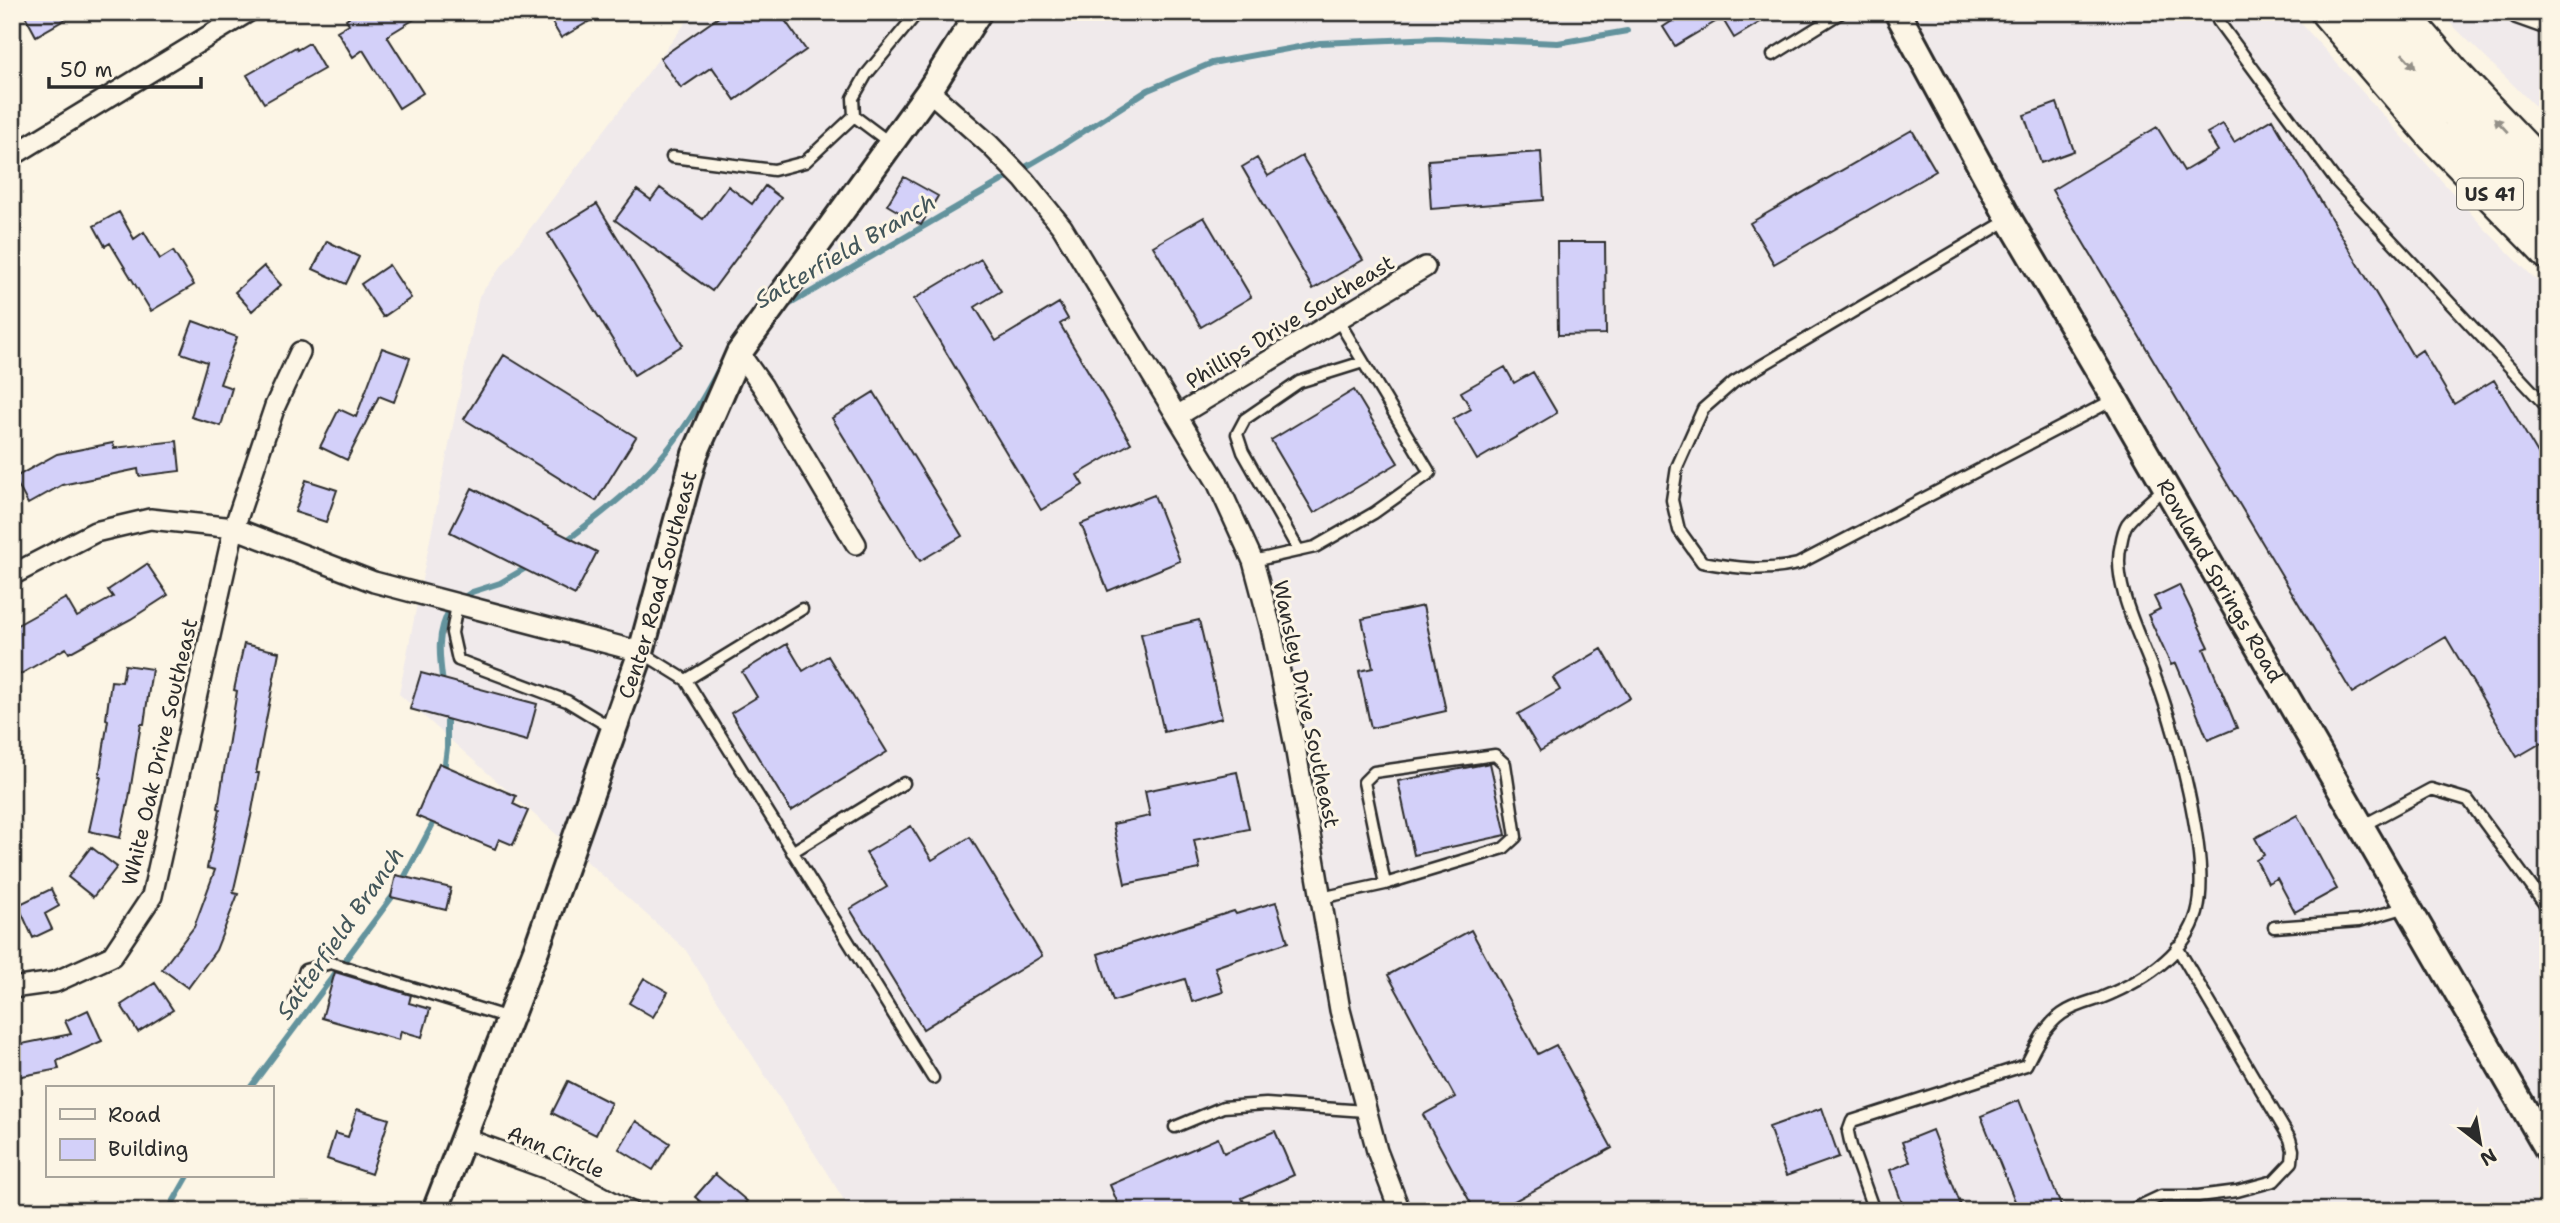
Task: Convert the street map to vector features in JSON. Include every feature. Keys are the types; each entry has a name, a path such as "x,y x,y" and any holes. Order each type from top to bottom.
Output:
{"main road":[{"name":"US 41","path":"2327,12 2433,135 2548,253"},
{"path":"2361,12 2548,210"},
{"name":"US 41","path":"2401,12 2456,76 2548,173"}],"street":[{"path":"12,156 248,12"},
{"name":"Center Road Southeast","path":"435,1211 536,950 641,652 695,454 739,353 929,91 979,12"},
{"name":"Rowland Springs Road","path":"1897,12 2009,219 2545,1140"},
{"name":"Wansley Drive Southeast","path":"929,91 989,144 1024,180 1062,227 1217,482 1253,562 1271,628 1293,733 1340,1010 1365,1111 1400,1211"},
{"name":"Phillips Drive Southeast","path":"1177,416 1425,267"},
{"name":"White Oak Drive Southeast","path":"12,988 55,982 112,956 152,895 234,528 275,406 300,352"},
{"path":"739,353 764,387 856,544"},
{"path":"12,575 95,532 150,519 234,528 374,582 641,652"},
{"name":"Ann Circle","path":"463,1138 556,1172 629,1211"}],"lane":[{"path":"891,144 854,116 853,98 866,75 918,12"},
{"path":"1773,55 1842,12"},
{"path":"2509,12 2516,18 2547,28"},
{"path":"2218,21 2336,181 2548,408"},
{"path":"672,157 774,170 805,162 854,116"},
{"path":"2009,219 1734,382 1703,409 1677,467 1672,500 1679,530 1702,562 1735,568 1773,570 1798,564 2115,399"},
{"path":"1253,562 1315,547 1374,513 1430,473 1338,320"},
{"path":"1299,551 1243,452 1237,434 1245,419 1298,382 1363,362"},
{"path":"1874,1211 1851,1146 1848,1132 1853,1121 2026,1065 2042,1033 2063,1013 2125,988 2163,964 2196,917 2201,895 2195,833 2176,741 2161,692 2126,600 2120,575 2120,548 2127,525 2165,486"},
{"path":"457,604 452,633 458,660 567,701 613,729"},
{"path":"686,680 802,609"},
{"path":"641,652 686,680 933,1078"},
{"path":"1321,898 1385,884 1504,848 1516,837 1505,764 1495,755 1374,772 1364,782 1385,884"},
{"path":"792,852 904,783"},
{"path":"2361,826 2431,789 2468,800 2548,909"},
{"path":"2274,927 2359,921 2408,907"},
{"path":"2129,1211 2161,1196 2197,1196 2236,1191 2274,1181 2292,1162 2290,1139 2177,947"},
{"path":"295,999 305,970 331,963 510,1018"},
{"path":"1175,1127 1223,1107 1266,1104 1365,1111"}],"shaded area":[{"path":"694,12 2291,12 2484,228 2548,292 2548,1211 851,1211 685,949 399,694 479,296"},
{"path":"2439,12 2548,12 2548,119"}],"building":[{"path":"23,12 78,12 36,36"},
{"path":"357,12 426,12 387,36 423,93 399,108 363,50 353,57 337,31 349,24 346,19"},
{"path":"546,12 605,12 561,38"},
{"path":"726,12 779,12 806,50 735,100 712,67 681,88 660,58"},
{"path":"1686,12 1777,12 1734,38 1722,18 1675,46 1663,27"},
{"path":"309,43 324,69 264,103 247,75 296,47 297,50"},
{"path":"2057,103 2074,151 2041,163 2024,115"},
{"path":"2272,119 2413,356 2422,350 2454,404 2494,380 2548,471 2548,739 2517,757 2446,637 2352,693 2052,190 2157,127 2184,171 2218,151 2207,133 2223,124 2234,142"},
{"path":"1912,130 1936,171 1774,264 1750,223"},
{"path":"1541,152 1544,200 1431,209 1428,160"},
{"path":"1302,156 1363,260 1313,289 1242,167 1257,158 1268,176"},
{"path":"904,177 938,196 921,225 887,205"},
{"path":"728,186 752,204 765,186 781,198 712,291 615,220 637,190 651,200 660,188 703,219"},
{"path":"597,204 683,345 634,375 548,234"},
{"path":"119,212 134,239 144,232 160,259 173,251 194,285 151,311 110,243 105,246 94,226"},
{"path":"1204,217 1251,297 1201,327 1153,246"},
{"path":"327,241 359,257 346,284 313,269"},
{"path":"1557,242 1605,242 1606,334 1558,335"},
{"path":"981,259 1001,291 975,307 996,341 1059,303 1068,319 1060,324 1131,443 1077,475 1083,485 1041,510 914,299"},
{"path":"389,265 411,298 383,317 361,284"},
{"path":"264,266 281,285 252,311 235,292"},
{"path":"193,321 237,337 220,384 232,388 221,426 191,417 207,362 181,353"},
{"path":"382,348 410,358 394,402 379,396 347,460 320,447 339,409 356,417"},
{"path":"504,355 636,437 596,501 464,419"},
{"path":"1505,367 1514,383 1533,372 1557,413 1477,460 1453,419 1471,409 1461,392"},
{"path":"1354,390 1398,463 1314,513 1271,440"},
{"path":"874,392 962,536 920,561 832,418"},
{"path":"177,441 180,471 139,476 138,469 62,485 28,504 14,478 57,454 113,443 114,448"},
{"path":"306,480 337,490 326,522 295,512"},
{"path":"472,488 597,552 575,595 450,532"},
{"path":"1154,495 1180,561 1108,591 1081,524"},
{"path":"147,564 168,595 69,653 66,648 19,675 12,664 12,628 66,598 77,617 113,597 108,590"},
{"path":"2179,585 2209,647 2204,649 2237,728 2208,740 2176,663 2171,665 2148,615 2160,609 2154,597"},
{"path":"1423,606 1446,711 1371,728 1359,671 1373,668 1362,619"},
{"path":"1199,620 1222,718 1164,732 1141,634"},
{"path":"244,644 279,652 256,773 259,773 251,816 233,893 238,894 216,950 188,988 162,969 194,927 215,870 207,868 220,809 218,808 237,691 234,690"},
{"path":"787,644 803,671 828,656 887,752 791,811 731,713 757,697 742,672"},
{"path":"1602,649 1630,698 1540,751 1518,714 1560,690 1553,678"},
{"path":"125,665 152,669 144,724 141,724 120,838 89,831 101,777 111,681 122,682"},
{"path":"421,673 537,704 527,741 410,709"},
{"path":"439,763 516,796 513,804 528,811 513,845 499,839 495,849 416,816"},
{"path":"1490,763 1506,835 1414,855 1398,781"},
{"path":"1237,772 1249,829 1194,840 1200,869 1125,884 1113,824 1150,816 1145,791"},
{"path":"2297,815 2337,889 2295,912 2277,878 2268,883 2256,860 2264,855 2255,838"},
{"path":"911,826 932,860 970,837 1042,956 923,1029 850,909 887,887 866,853"},
{"path":"91,847 117,867 93,897 68,877"},
{"path":"396,875 451,888 446,910 391,897"},
{"path":"51,889 59,906 45,914 52,929 33,938 18,905"},
{"path":"1276,902 1288,942 1215,967 1223,992 1192,1002 1185,979 1113,1001 1098,954 1234,911 1236,914"},
{"path":"1471,930 1538,1054 1556,1045 1612,1148 1496,1211 1475,1211 1423,1115 1455,1097 1388,975"},
{"path":"335,972 411,995 409,1003 430,1009 422,1037 401,1031 399,1040 322,1018"},
{"path":"644,978 668,992 653,1017 629,1003"},
{"path":"155,983 173,1010 138,1032 121,1005"},
{"path":"88,1010 102,1041 57,1061 59,1069 17,1077 12,1046 71,1034 65,1021"},
{"path":"568,1081 611,1103 596,1135 552,1113"},
{"path":"2019,1100 2063,1211 2019,1211 1981,1116"},
{"path":"1822,1108 1839,1157 1786,1176 1769,1127"},
{"path":"357,1109 389,1119 371,1174 327,1159 335,1133 348,1137"},
{"path":"636,1121 670,1143 653,1170 619,1149"},
{"path":"1932,1130 1963,1211 1905,1211 1890,1170 1910,1162 1902,1142"},
{"path":"1275,1131 1294,1175 1242,1198 1248,1211 1121,1211 1110,1185 1218,1138 1224,1153"},
{"path":"715,1174 747,1201 738,1211 711,1211 695,1197"}],"waterway":[{"name":"Satterfield Branch","path":"785,307 1053,151 1148,90 1212,63 1320,43 1437,38 1558,43 1627,31"},
{"name":"Satterfield Branch","path":"566,541 626,493 659,460 693,414 721,365"},
{"name":"Satterfield Branch","path":"460,600 472,592 500,583 531,565"},
{"name":"Satterfield Branch","path":"443,684 441,635 451,607"},
{"name":"Satterfield Branch","path":"444,771 447,712"},
{"name":"Satterfield Branch","path":"401,884 437,816"},
{"name":"Satterfield Branch","path":"251,1086 395,893"},
{"name":"Satterfield Branch","path":"168,1211 187,1178"}]}
